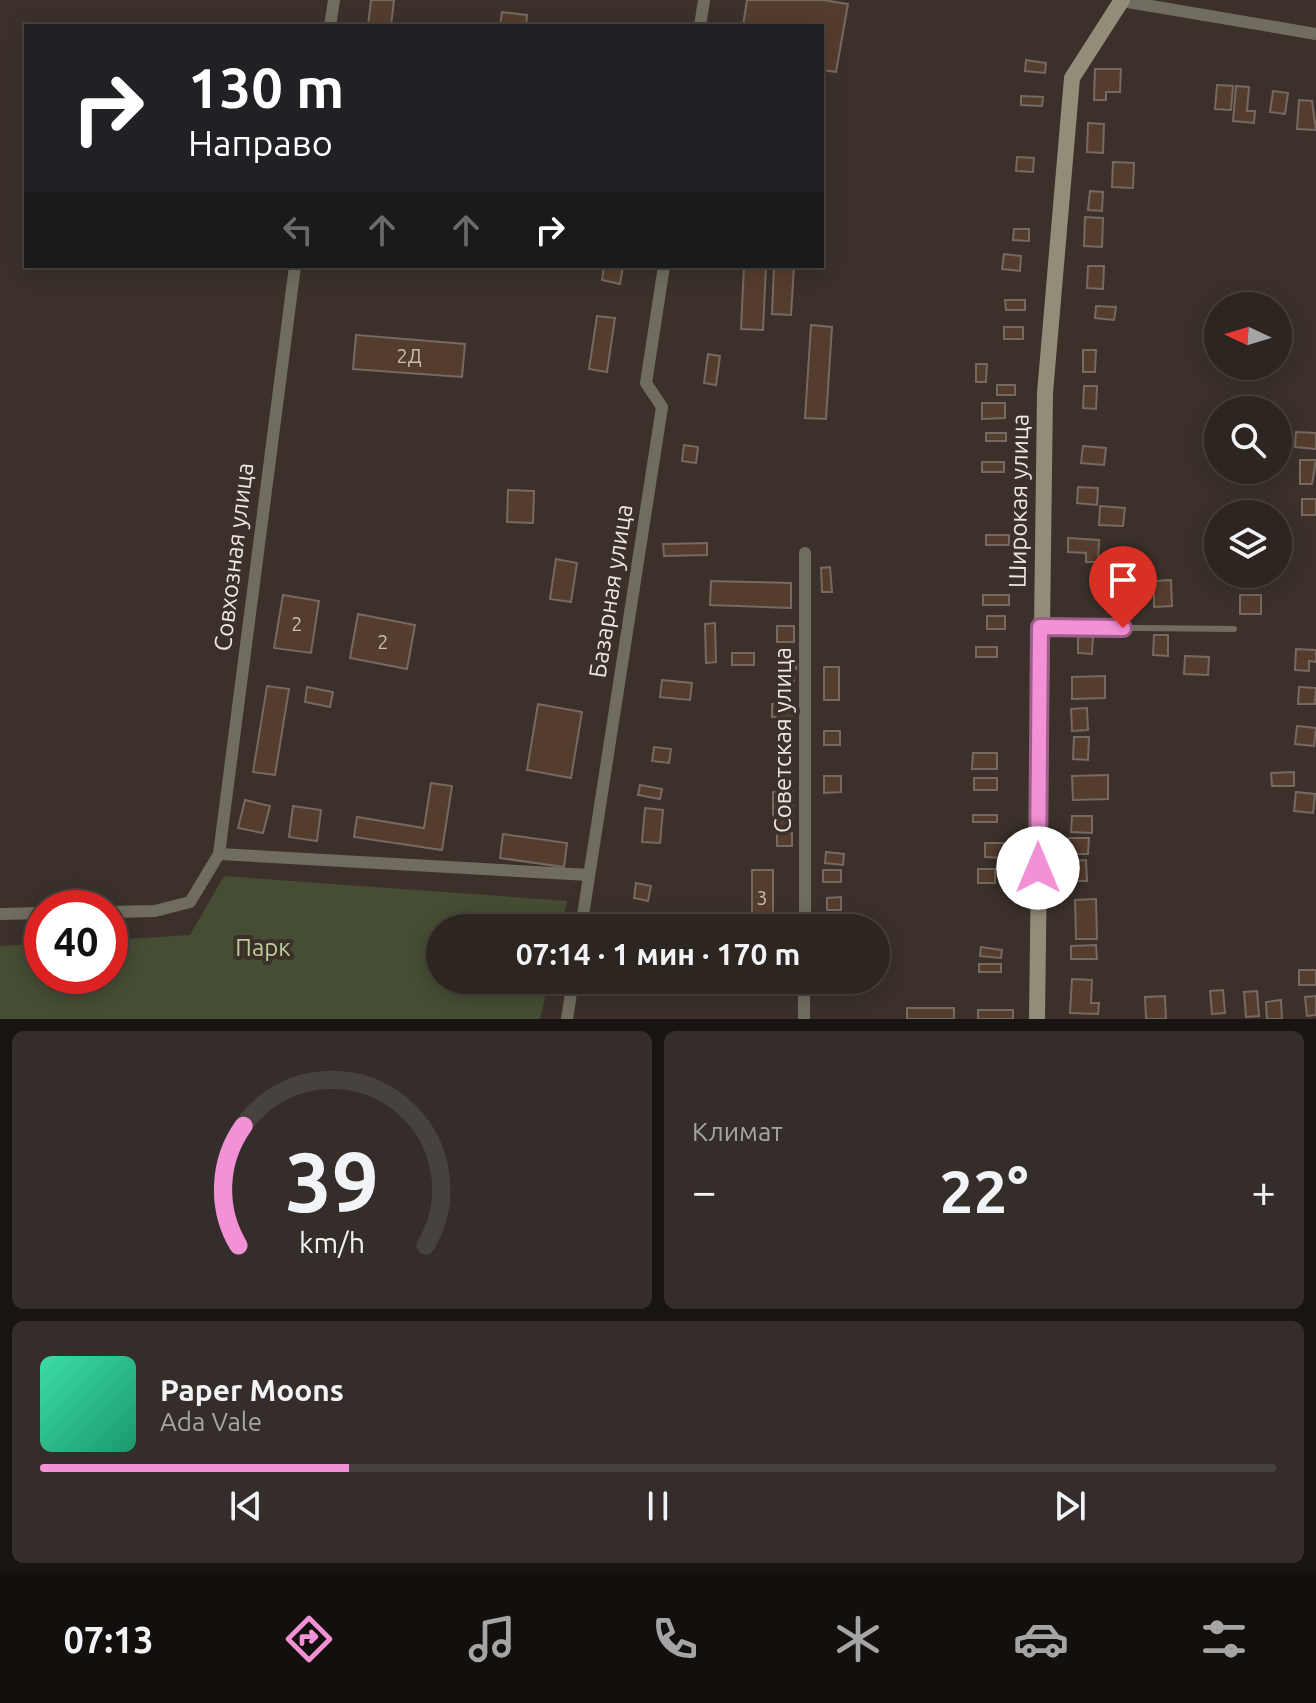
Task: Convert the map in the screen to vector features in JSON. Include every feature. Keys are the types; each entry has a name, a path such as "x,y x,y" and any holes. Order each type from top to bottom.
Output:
{"street":[{"path":"330,24 334,0"},
{"path":"700,24 704,0"},
{"path":"1122,0 1316,34"},
{"name":"Широкая улица","path":"1037,1019 1045,393 1072,78 1122,0"},
{"name":"Совхозная улица","path":"219,854 295,268"},
{"name":"Базарная улица","path":"583,914 662,407 646,383 664,268"},
{"name":"Советская улица","path":"805,553 805,914"},
{"path":"128,912 155,911 190,902 219,854 589,875"},
{"path":"0,914 24,913"},
{"path":"567,1019 571,994"},
{"path":"804,994 804,1019"}],"lane":[{"path":"1040,627 1234,629"}],"green space":[{"name":"Парк","path":"224,876 567,901 564,914 426,914 426,994 546,994 540,1019 0,1019 0,946 24,945 24,994 128,994 128,939 190,935"}],"building":[{"path":"371,0 394,0 391,24 368,24"},
{"path":"747,0 823,0 848,4 836,72 824,70 824,24 743,24"},
{"path":"502,12 527,15 526,24 500,24"},
{"path":"1026,60 1046,63 1045,73 1025,71"},
{"path":"1095,69 1121,69 1120,92 1106,92 1106,100 1094,100"},
{"path":"1217,85 1233,86 1231,110 1215,109"},
{"path":"1236,86 1249,87 1247,111 1255,111 1254,123 1233,121"},
{"path":"1273,91 1288,93 1285,114 1270,112"},
{"path":"1021,96 1043,97 1042,106 1021,105"},
{"path":"1299,100 1312,101 1316,130 1297,129"},
{"path":"1088,123 1104,124 1103,153 1087,152"},
{"path":"1017,157 1034,158 1033,172 1016,171"},
{"path":"1113,162 1134,163 1133,188 1112,187"},
{"path":"1090,191 1103,192 1102,211 1088,210"},
{"path":"1085,217 1103,218 1102,247 1084,246"},
{"path":"1014,229 1029,229 1029,241 1013,240"},
{"path":"1004,254 1021,256 1020,271 1002,269"},
{"path":"1088,266 1104,266 1103,289 1087,288"},
{"path":"604,268 623,268 620,284 602,280"},
{"path":"744,268 766,268 763,330 741,329"},
{"path":"774,268 794,268 791,315 772,314"},
{"path":"1005,300 1025,300 1025,310 1006,310"},
{"path":"1096,306 1116,307 1114,320 1095,318"},
{"path":"597,316 615,318 607,372 589,369"},
{"path":"811,325 832,327 826,419 805,418"},
{"path":"1004,327 1023,327 1023,339 1004,339"},
{"path":"356,335 465,344 462,377 353,369"},
{"path":"1083,350 1096,350 1095,372 1083,372"},
{"path":"708,354 720,356 716,385 704,383"},
{"path":"976,364 987,364 986,382 976,382"},
{"path":"997,385 1015,385 1015,395 997,395"},
{"path":"1084,386 1097,386 1096,409 1083,408"},
{"path":"982,403 1005,403 1005,418 982,419"},
{"path":"1296,432 1316,433 1316,449 1295,447"},
{"path":"986,433 1006,433 1006,441 986,441"},
{"path":"684,445 698,447 696,463 682,461"},
{"path":"1083,446 1106,448 1104,465 1081,463"},
{"path":"1300,460 1316,460 1312,484 1300,484"},
{"path":"982,462 1004,462 1004,472 982,472"},
{"path":"1078,487 1098,488 1097,505 1077,503"},
{"path":"508,490 534,491 533,523 507,522"},
{"path":"1302,499 1316,499 1316,515 1302,515"},
{"path":"1100,506 1125,508 1123,526 1099,525"},
{"path":"986,535 1009,535 1009,545 986,545"},
{"path":"1068,538 1099,540 1098,562 1086,562 1086,553 1068,552"},
{"path":"707,543 707,555 664,556 663,544"},
{"path":"556,559 577,563 571,602 550,599"},
{"path":"830,567 832,592 822,592 821,568"},
{"path":"1171,580 1172,606 1154,607 1154,581"},
{"path":"711,581 791,583 791,608 710,605"},
{"path":"283,595 319,601 311,653 274,648"},
{"path":"983,595 1009,595 1009,605 983,605"},
{"path":"1240,595 1261,595 1261,614 1240,614"},
{"path":"358,614 415,625 407,669 350,658"},
{"path":"987,616 1005,616 1005,629 987,629"},
{"path":"715,623 716,662 706,663 705,624"},
{"path":"777,626 794,626 794,642 777,642"},
{"path":"1154,635 1168,635 1168,656 1153,655"},
{"path":"1078,636 1093,637 1092,654 1078,653"},
{"path":"976,647 997,647 997,657 976,657"},
{"path":"1296,649 1316,650 1316,662 1309,661 1309,671 1295,670"},
{"path":"732,653 754,653 754,665 732,665"},
{"path":"1185,656 1209,657 1208,675 1184,674"},
{"path":"782,658 797,658 796,669 781,669"},
{"path":"824,667 839,667 839,700 824,700"},
{"path":"779,675 794,675 794,686 779,686"},
{"path":"1105,676 1105,698 1072,699 1072,677"},
{"path":"662,680 692,683 690,700 660,697"},
{"path":"267,686 289,689 275,775 253,772"},
{"path":"307,687 333,692 330,707 305,702"},
{"path":"1299,687 1316,688 1315,704 1298,704"},
{"path":"538,704 582,712 571,778 527,770"},
{"path":"772,704 792,704 792,717 772,717"},
{"path":"1087,708 1088,730 1072,731 1071,709"},
{"path":"1297,726 1316,728 1314,746 1295,744"},
{"path":"824,731 840,731 840,745 824,745"},
{"path":"1074,737 1089,737 1088,760 1073,759"},
{"path":"776,744 793,744 792,757 776,757"},
{"path":"654,747 671,749 669,763 652,761"},
{"path":"973,753 997,753 997,769 972,769"},
{"path":"1294,772 1294,786 1272,786 1271,773"},
{"path":"1108,775 1108,799 1073,800 1072,776"},
{"path":"824,776 841,776 841,792 824,793"},
{"path":"974,778 997,778 997,790 974,790"},
{"path":"431,783 452,786 442,850 354,837 357,817 424,828"},
{"path":"640,785 662,789 660,799 638,795"},
{"path":"773,792 793,792 793,827 773,827"},
{"path":"1296,792 1315,794 1313,813 1294,811"},
{"path":"245,800 270,806 263,833 238,828"},
{"path":"293,806 321,810 317,841 289,837"},
{"path":"645,808 663,810 660,843 642,842"},
{"path":"973,815 997,815 997,822 973,822"},
{"path":"1072,816 1092,816 1092,833 1071,832"},
{"path":"777,833 792,833 792,846 777,846"},
{"path":"503,834 567,843 564,867 500,858"},
{"path":"1069,838 1089,838 1088,854 1069,854"},
{"path":"985,843 1005,843 1005,858 985,857"},
{"path":"826,852 844,854 843,865 825,863"},
{"path":"1086,860 1087,881 1070,881 1070,861"},
{"path":"978,869 995,869 995,883 978,883"},
{"path":"752,870 773,870 773,914 752,914"},
{"path":"823,870 841,870 841,882 823,882"},
{"path":"636,883 651,886 648,901 634,898"},
{"path":"841,897 841,910 827,910 827,898"},
{"path":"1096,899 1097,939 1076,939 1075,900"},
{"path":"1096,945 1097,959 1071,959 1071,946"},
{"path":"981,947 1002,950 1001,958 980,956"},
{"path":"979,964 1001,964 1001,972 979,972"},
{"path":"1299,970 1316,970 1316,985 1299,985"},
{"path":"1072,979 1092,980 1091,1003 1099,1003 1098,1014 1070,1013"},
{"path":"1223,990 1225,1013 1212,1014 1210,991"},
{"path":"1257,991 1259,1016 1246,1017 1244,992"},
{"path":"1165,996 1166,1019 1146,1019 1145,997"},
{"path":"1316,996 1316,1015 1307,1016 1305,997"},
{"path":"1281,1000 1282,1019 1267,1019 1266,1002"},
{"path":"907,1008 954,1008 954,1019 907,1019"},
{"path":"978,1010 1013,1010 1013,1019 978,1019"}],"route":[{"path":"1038,868 1040,627 1123,628"}]}
